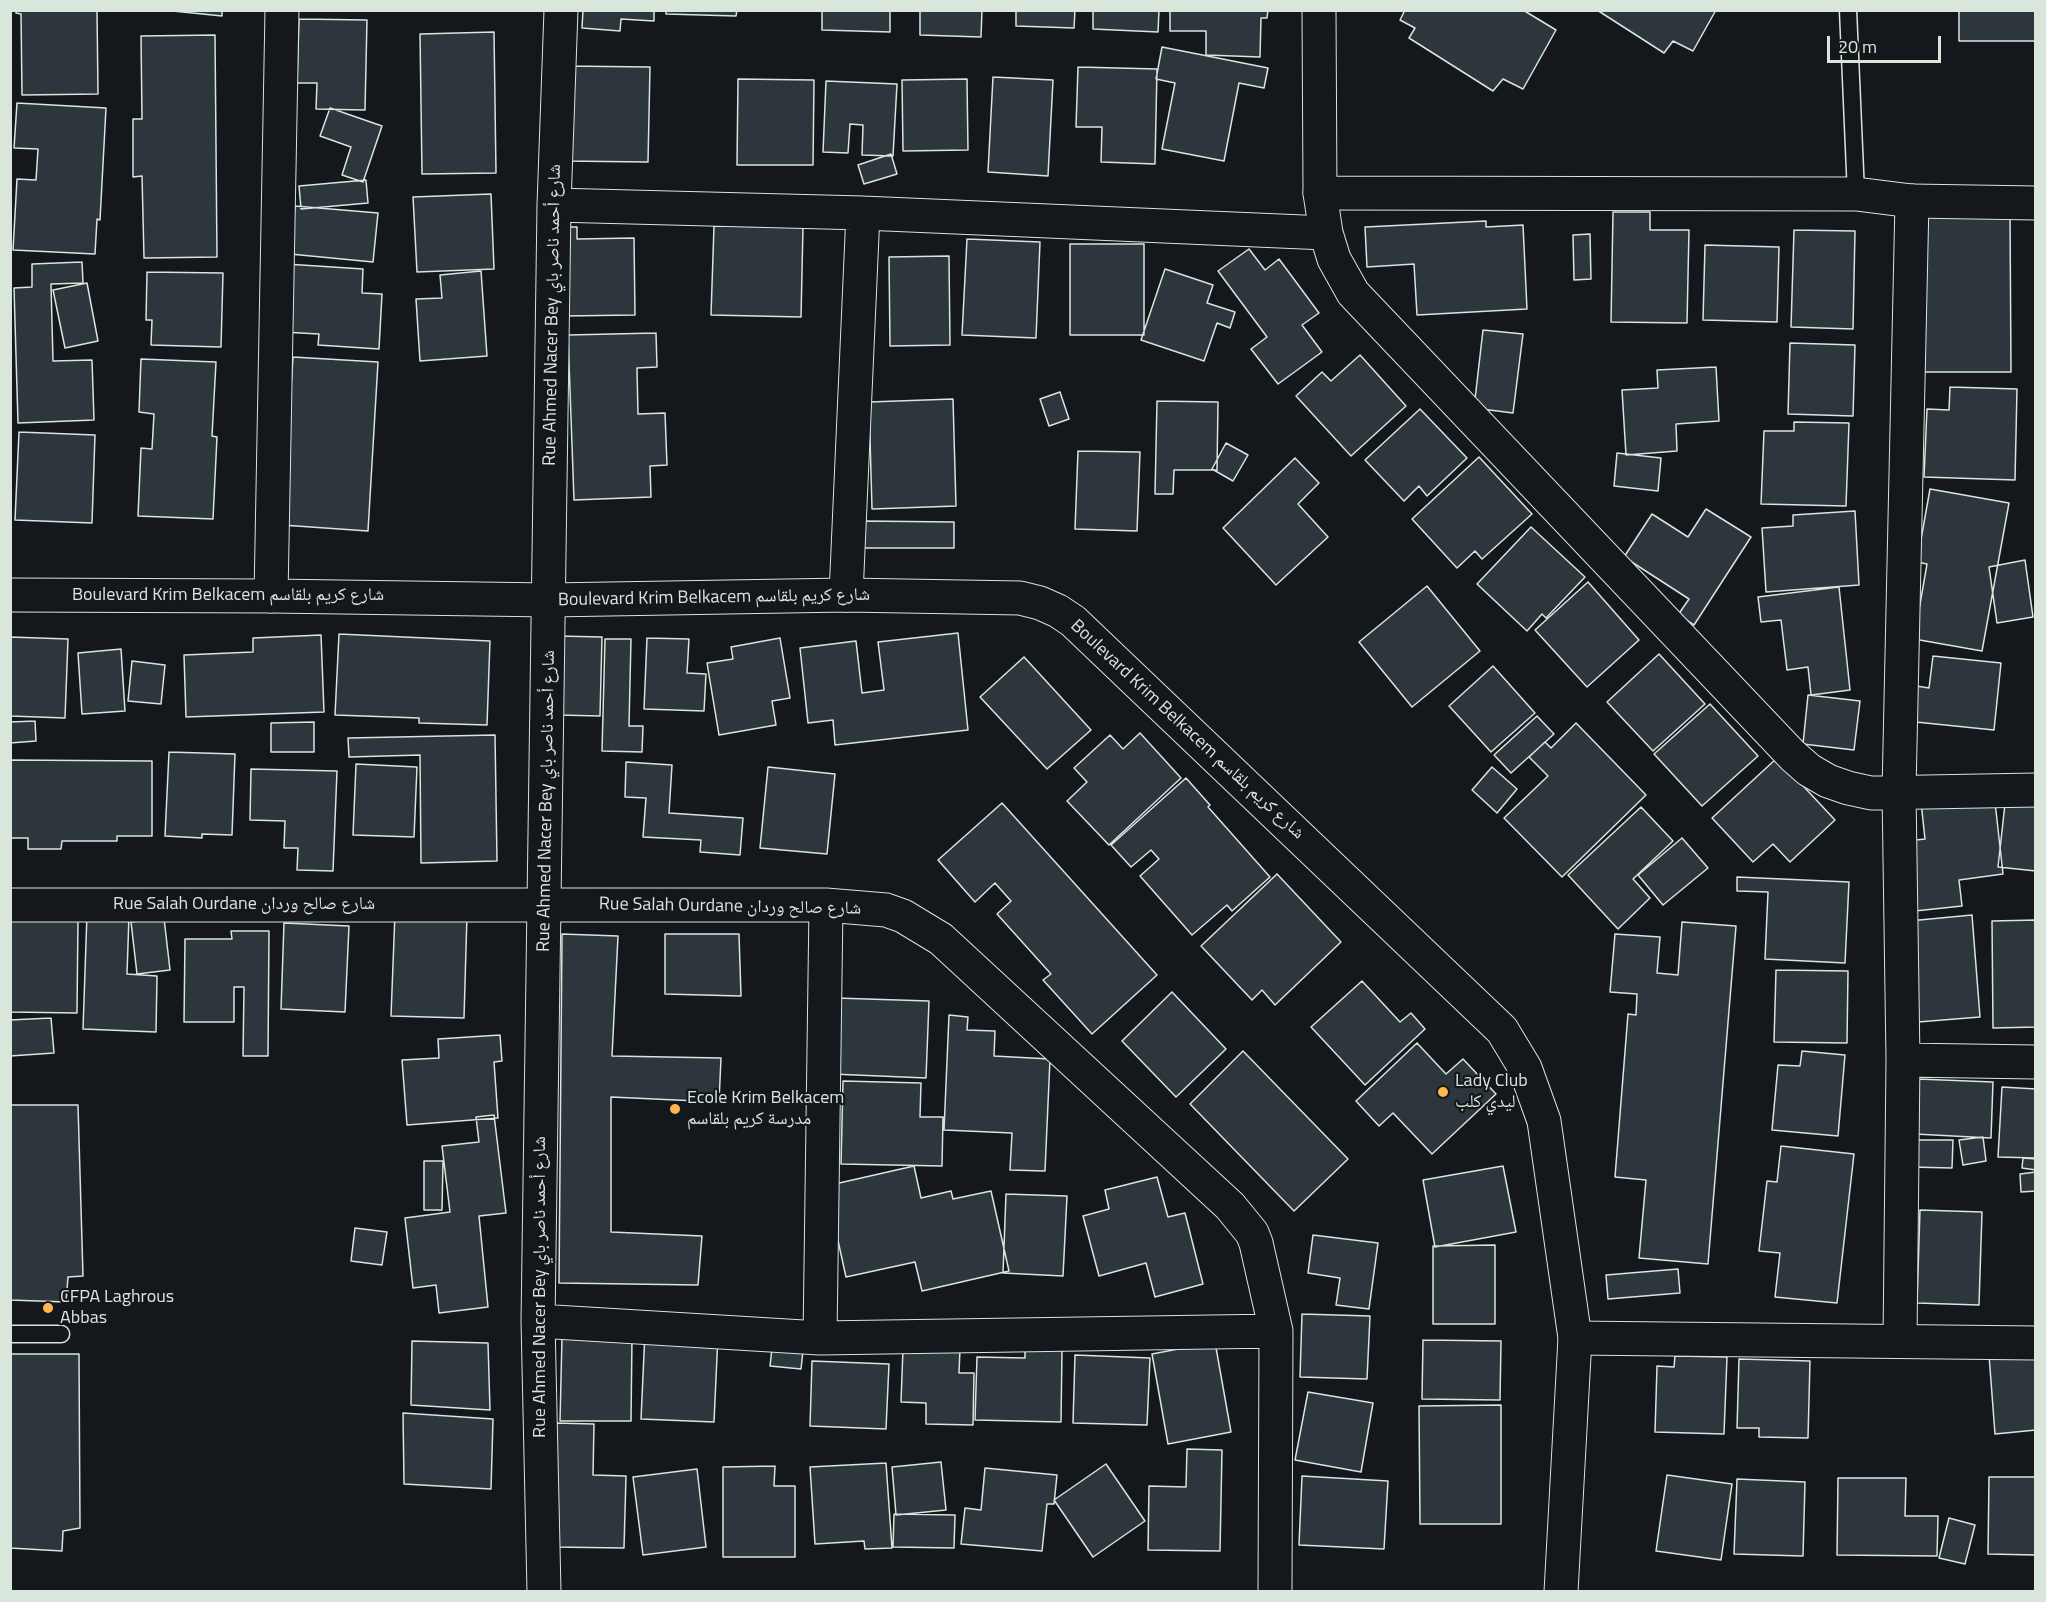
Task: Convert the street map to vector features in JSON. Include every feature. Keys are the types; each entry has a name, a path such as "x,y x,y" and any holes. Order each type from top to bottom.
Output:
{"street":[{"path":"271,596 282,10"},
{"name":"Rue Ahmed Nacer Bey شارع أحمد ناصر باي","path":"544,1592 538,1322 554,205 561,10"},
{"path":"1319,10 1320,193 1326,233 1334,259 1353,293 1793,756 1809,770 1827,781 1871,793 2036,790"},
{"path":"1320,193 1856,194 1912,201 2036,203"},
{"path":"1900,1341 1902,1060 1899,791 1912,201"},
{"path":"554,205 863,213 1326,233"},
{"path":"846,595 863,213"},
{"name":"Boulevard Krim Belkacem شارع كريم بلقاسم","path":"10,595 550,600 846,595 1020,598 1040,603 1073,621 1502,1030 1525,1068 1544,1120 1575,1338 1561,1592"},
{"name":"Rue Salah Ourdane شارع صالح وردان","path":"10,905 826,905 886,910 903,916 941,939 1230,1206 1242,1219 1256,1242 1276,1331 1275,1592"},
{"path":"820,1338 826,905"},
{"path":"1902,1060 2036,1062"},
{"path":"538,1322 820,1338 1276,1331"},
{"path":"1575,1338 2036,1343"}],"lane":[{"path":"1848,10 1856,194"},
{"path":"10,1334 61,1334"}],"building":[{"path":"16,10 97,10 98,94 22,95 21,14 16,13"},
{"path":"163,10 222,10 222,16"},
{"path":"583,10 654,10 654,21 621,19 620,31 582,28"},
{"path":"666,10 737,10 736,16 666,14"},
{"path":"822,10 890,10 890,32 822,30"},
{"path":"920,10 982,10 981,37 920,35"},
{"path":"1016,10 1075,10 1074,28 1016,26"},
{"path":"1093,10 1159,10 1158,32 1093,29"},
{"path":"1170,10 1268,10 1267,18 1261,18 1260,57 1206,55 1206,31 1170,31"},
{"path":"1405,10 1523,10 1556,30 1523,89 1503,79 1493,91 1409,38 1415,28 1400,20"},
{"path":"1597,10 1716,10 1693,51 1673,41 1664,53"},
{"path":"1959,10 2036,10 2036,41 1959,41"},
{"path":"299,19 367,20 365,110 316,109 317,83 297,83"},
{"path":"494,32 496,173 422,174 420,34"},
{"path":"215,35 217,257 144,258 142,176 133,177 133,119 142,119 141,36"},
{"path":"1162,47 1268,68 1264,88 1239,83 1224,161 1162,149 1175,83 1156,79"},
{"path":"566,66 650,67 648,162 564,161"},
{"path":"1078,67 1157,69 1155,164 1101,162 1102,127 1076,127"},
{"path":"993,77 1053,80 1048,176 988,172"},
{"path":"738,79 814,80 813,165 737,165"},
{"path":"967,79 968,150 903,151 902,80"},
{"path":"826,81 897,84 893,156 862,155 863,125 850,124 848,153 823,152"},
{"path":"17,103 106,108 100,220 97,219 95,254 13,250 17,179 36,180 38,149 14,148"},
{"path":"330,108 382,126 363,182 342,175 351,147 320,136"},
{"path":"891,154 897,174 864,184 858,165"},
{"path":"366,180 368,203 301,209 299,186"},
{"path":"491,194 494,269 417,272 413,197"},
{"path":"295,206 378,213 373,262 290,254"},
{"path":"1613,212 1650,212 1650,230 1689,230 1687,323 1611,322"},
{"path":"1920,215 2010,215 2011,372 1920,372"},
{"path":"1486,221 1486,227 1523,225 1527,309 1417,315 1414,264 1367,267 1365,227"},
{"path":"714,226 803,227 801,317 711,315"},
{"path":"564,227 577,227 577,239 634,238 635,315 564,316"},
{"path":"1794,230 1855,231 1853,329 1791,327"},
{"path":"1590,234 1591,279 1574,280 1573,235"},
{"path":"967,239 1040,242 1036,338 962,335"},
{"path":"1070,244 1144,244 1144,335 1070,335"},
{"path":"1705,245 1779,247 1777,322 1703,320"},
{"path":"1249,249 1265,270 1279,259 1319,313 1302,325 1322,352 1278,384 1251,349 1267,337 1218,271"},
{"path":"949,256 950,345 890,346 889,257"},
{"path":"82,262 83,283 51,284 53,361 92,360 94,420 18,423 14,288 32,287 32,264"},
{"path":"286,264 363,269 362,293 382,294 379,349 318,345 319,334 282,332"},
{"path":"1165,269 1213,285 1207,303 1235,312 1230,328 1217,323 1204,361 1141,340"},
{"path":"481,271 487,356 420,361 416,299 442,298 440,275"},
{"path":"147,272 223,273 221,347 151,345 152,320 146,320"},
{"path":"87,283 98,341 65,348 53,290"},
{"path":"1483,330 1523,334 1513,413 1474,408"},
{"path":"656,333 657,367 637,368 638,414 665,413 667,465 650,466 651,497 574,500 568,335"},
{"path":"1790,343 1855,345 1853,416 1788,414"},
{"path":"1360,355 1406,406 1351,456 1296,396 1322,372 1331,381"},
{"path":"293,357 378,362 368,531 282,525"},
{"path":"141,359 216,362 212,436 217,437 213,519 138,516 141,448 152,449 154,414 139,412"},
{"path":"1716,367 1719,421 1676,424 1677,451 1626,455 1622,390 1658,388 1657,370"},
{"path":"1950,387 2017,389 2015,480 1924,477 1927,409 1949,410"},
{"path":"1060,392 1069,419 1049,426 1040,399"},
{"path":"953,399 956,506 872,509 869,402"},
{"path":"1157,401 1218,402 1217,470 1174,470 1173,494 1155,494"},
{"path":"1420,409 1467,458 1427,496 1419,486 1404,501 1365,460"},
{"path":"1794,422 1849,423 1846,506 1761,504 1764,431 1794,431"},
{"path":"19,432 95,435 92,523 15,520"},
{"path":"1226,443 1248,455 1233,481 1212,469"},
{"path":"1078,451 1140,452 1137,531 1075,529"},
{"path":"1617,453 1661,458 1658,491 1614,486"},
{"path":"1479,457 1532,514 1482,559 1475,551 1457,568 1412,519"},
{"path":"1295,458 1319,483 1298,504 1328,537 1276,585 1223,528"},
{"path":"1930,489 2009,503 1982,651 1914,639 1927,564 1917,562"},
{"path":"1706,509 1751,537 1694,625 1678,615 1689,599 1624,557 1652,514 1688,537"},
{"path":"1855,511 1859,585 1766,592 1762,528 1793,526 1793,515"},
{"path":"863,521 954,522 954,548 863,548"},
{"path":"1531,527 1585,577 1546,618 1542,614 1527,631 1477,584"},
{"path":"2025,560 2033,617 1997,623 1989,567"},
{"path":"1588,582 1639,640 1587,687 1535,630"},
{"path":"1427,586 1480,651 1412,707 1359,642"},
{"path":"1839,587 1850,690 1811,695 1808,667 1787,670 1781,620 1761,622 1758,597"},
{"path":"958,633 968,730 835,745 833,720 808,723 800,648 856,641 862,693 884,690 878,642"},
{"path":"339,634 490,641 487,725 419,723 419,718 335,715"},
{"path":"321,635 324,712 186,717 184,655 253,652 253,638"},
{"path":"559,636 602,637 600,716 558,715"},
{"path":"10,637 68,639 65,718 10,716"},
{"path":"647,638 689,639 687,673 706,674 704,711 644,709"},
{"path":"780,638 790,698 772,701 776,725 719,735 707,663 733,659 731,647"},
{"path":"605,639 631,639 629,726 643,726 642,752 602,751"},
{"path":"121,649 125,711 82,714 78,653"},
{"path":"1659,654 1705,704 1653,751 1607,702"},
{"path":"1933,656 2001,663 1994,730 1906,721 1910,685 1929,688"},
{"path":"1024,657 1091,730 1047,769 980,697"},
{"path":"132,661 165,665 161,704 128,701"},
{"path":"1493,666 1535,713 1491,752 1449,706"},
{"path":"1808,695 1860,701 1854,750 1803,744"},
{"path":"1710,704 1758,756 1702,806 1654,754"},
{"path":"1537,716 1554,734 1511,773 1494,755"},
{"path":"35,721 36,741 10,743 10,722"},
{"path":"314,722 314,752 271,752 271,723"},
{"path":"1576,723 1646,795 1562,877 1504,818 1548,776 1529,757 1545,742 1551,748"},
{"path":"1140,733 1181,778 1109,845 1067,801 1087,782 1074,768 1110,735 1123,749"},
{"path":"495,735 497,861 421,863 420,755 349,757 348,738"},
{"path":"169,752 235,754 232,835 202,834 202,838 165,836"},
{"path":"1777,758 1835,820 1790,862 1773,844 1753,862 1712,818"},
{"path":"10,760 152,761 152,836 117,836 117,841 62,841 61,849 28,849 28,838 10,838"},
{"path":"626,762 672,765 669,813 743,818 740,855 700,852 701,840 643,837 646,798 625,797"},
{"path":"356,764 417,767 414,837 353,835"},
{"path":"768,767 835,774 827,854 760,848"},
{"path":"1492,767 1517,789 1497,813 1472,790"},
{"path":"251,769 337,771 333,871 297,870 298,848 284,848 285,821 250,820"},
{"path":"1186,778 1210,805 1208,807 1270,877 1232,911 1227,905 1192,935 1140,876 1159,859 1151,850 1131,867 1111,845"},
{"path":"1994,793 2003,874 1959,880 1962,906 1915,911 1907,841 1925,839 1921,802"},
{"path":"2006,795 2036,798 2036,871 1998,867"},
{"path":"1002,803 1157,975 1092,1034 1043,980 1051,974 997,914 1011,901 995,883 975,902 938,860"},
{"path":"1641,807 1673,841 1633,879 1650,898 1618,929 1568,875"},
{"path":"1682,838 1708,868 1663,905 1638,875"},
{"path":"1277,874 1341,942 1275,1005 1262,990 1252,1000 1201,946"},
{"path":"1737,877 1849,882 1845,963 1765,959 1768,892 1737,891"},
{"path":"395,913 467,915 464,1018 391,1016"},
{"path":"87,914 129,916 127,974 157,976 156,1032 83,1029"},
{"path":"1972,915 1980,1017 1918,1022 1909,921"},
{"path":"10,918 78,919 77,1013 10,1012"},
{"path":"164,918 170,970 137,974 131,922"},
{"path":"2036,920 2036,1027 1993,1028 1992,921"},
{"path":"1682,922 1736,926 1708,1264 1639,1258 1646,1180 1615,1177 1628,1014 1636,1015 1637,994 1610,992 1615,934 1660,937 1657,973 1678,975"},
{"path":"284,923 349,926 345,1012 281,1009"},
{"path":"231,931 269,931 268,1056 243,1056 244,987 234,987 234,1022 184,1022 185,939 232,939"},
{"path":"562,934 618,936 612,1056 721,1058 719,1102 611,1097 611,1232 702,1236 698,1285 559,1283"},
{"path":"665,934 739,934 741,996 665,994"},
{"path":"1776,970 1848,971 1847,1043 1774,1042"},
{"path":"1362,981 1400,1022 1411,1013 1425,1029 1365,1085 1311,1027"},
{"path":"1172,992 1226,1049 1176,1097 1122,1041"},
{"path":"836,998 929,1001 926,1078 832,1074"},
{"path":"949,1015 968,1017 967,1030 995,1031 994,1056 1050,1059 1045,1171 1010,1170 1012,1133 944,1130"},
{"path":"51,1018 54,1053 10,1056 10,1020"},
{"path":"500,1035 502,1061 494,1062 498,1118 407,1125 402,1060 439,1058 438,1039"},
{"path":"1417,1043 1446,1074 1463,1059 1496,1094 1432,1154 1393,1113 1379,1126 1356,1101"},
{"path":"1243,1051 1348,1159 1294,1211 1190,1104"},
{"path":"1802,1051 1845,1055 1838,1136 1772,1130 1778,1065 1800,1066"},
{"path":"1918,1079 1993,1082 1991,1138 1915,1134"},
{"path":"843,1081 921,1083 920,1117 943,1117 942,1166 841,1164"},
{"path":"2002,1087 2036,1089 2036,1158 1998,1157"},
{"path":"10,1105 78,1105 83,1276 68,1277 66,1302 10,1300"},
{"path":"494,1115 506,1213 479,1216 488,1307 439,1313 436,1285 413,1288 405,1218 450,1212 442,1146 479,1142 476,1117"},
{"path":"1983,1137 1986,1161 1963,1165 1959,1140"},
{"path":"1911,1140 1953,1140 1952,1168 1910,1167"},
{"path":"1781,1146 1854,1154 1837,1303 1775,1297 1780,1253 1759,1251 1767,1181 1777,1182"},
{"path":"2023,1158 2036,1159 2036,1170 2022,1168"},
{"path":"424,1161 443,1161 442,1210 424,1210"},
{"path":"914,1166 921,1198 951,1191 953,1199 991,1191 1009,1271 922,1291 915,1262 846,1277 826,1186"},
{"path":"1503,1166 1516,1232 1435,1247 1423,1180"},
{"path":"2036,1172 2036,1191 2021,1192 2020,1174"},
{"path":"1157,1177 1168,1217 1185,1213 1203,1284 1155,1297 1146,1263 1099,1276 1083,1216 1109,1209 1105,1190"},
{"path":"1006,1194 1067,1196 1063,1276 1003,1273"},
{"path":"1920,1210 1982,1212 1979,1305 1917,1303"},
{"path":"355,1228 387,1232 382,1265 351,1261"},
{"path":"1313,1235 1378,1243 1369,1309 1336,1305 1340,1278 1308,1273"},
{"path":"1495,1245 1495,1324 1433,1324 1433,1246"},
{"path":"1678,1269 1680,1293 1608,1299 1606,1275"},
{"path":"1302,1314 1370,1316 1367,1379 1300,1377"},
{"path":"645,1332 718,1335 714,1422 641,1419"},
{"path":"562,1337 632,1338 631,1421 560,1421"},
{"path":"1423,1340 1501,1341 1500,1400 1422,1399"},
{"path":"412,1341 488,1343 490,1410 411,1405"},
{"path":"1215,1342 1231,1432 1168,1444 1152,1354"},
{"path":"772,1348 803,1351 801,1369 770,1366"},
{"path":"903,1348 960,1349 959,1373 974,1373 973,1425 926,1424 926,1403 901,1402"},
{"path":"1025,1349 1062,1350 1061,1422 975,1420 977,1357 1025,1358"},
{"path":"2036,1351 2036,1430 1995,1434 1989,1355"},
{"path":"10,1354 79,1354 80,1528 63,1531 62,1551 10,1548"},
{"path":"1075,1355 1150,1358 1147,1425 1073,1423"},
{"path":"1675,1356 1727,1357 1724,1434 1655,1432 1657,1366 1674,1367"},
{"path":"1739,1359 1810,1361 1808,1438 1759,1437 1759,1428 1737,1428"},
{"path":"812,1361 889,1364 886,1429 810,1426"},
{"path":"1308,1392 1373,1403 1361,1472 1295,1460"},
{"path":"1501,1405 1501,1524 1420,1524 1419,1406"},
{"path":"403,1413 493,1419 491,1489 404,1484"},
{"path":"555,1423 594,1424 593,1475 626,1476 624,1548 553,1547"},
{"path":"1187,1449 1222,1450 1220,1551 1148,1550 1149,1486 1186,1487"},
{"path":"941,1462 946,1510 896,1515 892,1467"},
{"path":"886,1463 892,1548 865,1549 864,1541 815,1544 810,1467"},
{"path":"1106,1464 1145,1521 1093,1557 1054,1500"},
{"path":"775,1466 774,1486 795,1486 795,1557 723,1557 723,1467"},
{"path":"985,1468 1057,1475 1054,1504 1047,1504 1042,1551 961,1544 965,1508 981,1510"},
{"path":"697,1469 706,1547 643,1555 633,1477"},
{"path":"1667,1475 1732,1484 1721,1560 1656,1551"},
{"path":"1302,1476 1388,1481 1384,1549 1299,1545"},
{"path":"1989,1477 2036,1477 2036,1555 1988,1554"},
{"path":"1838,1478 1906,1478 1905,1516 1938,1516 1937,1556 1837,1555"},
{"path":"1737,1479 1805,1482 1803,1556 1734,1554"},
{"path":"894,1514 955,1515 954,1548 893,1547"},
{"path":"1949,1518 1975,1525 1965,1564 1939,1558"}],"place":[{"name":"Lady Club ليدي كلب","path":"1443,1092"},
{"name":"Ecole Krim Belkacem مدرسة كريم بلقاسم","path":"675,1109"},
{"name":"CFPA Laghrous Abbas","path":"48,1308"}]}
